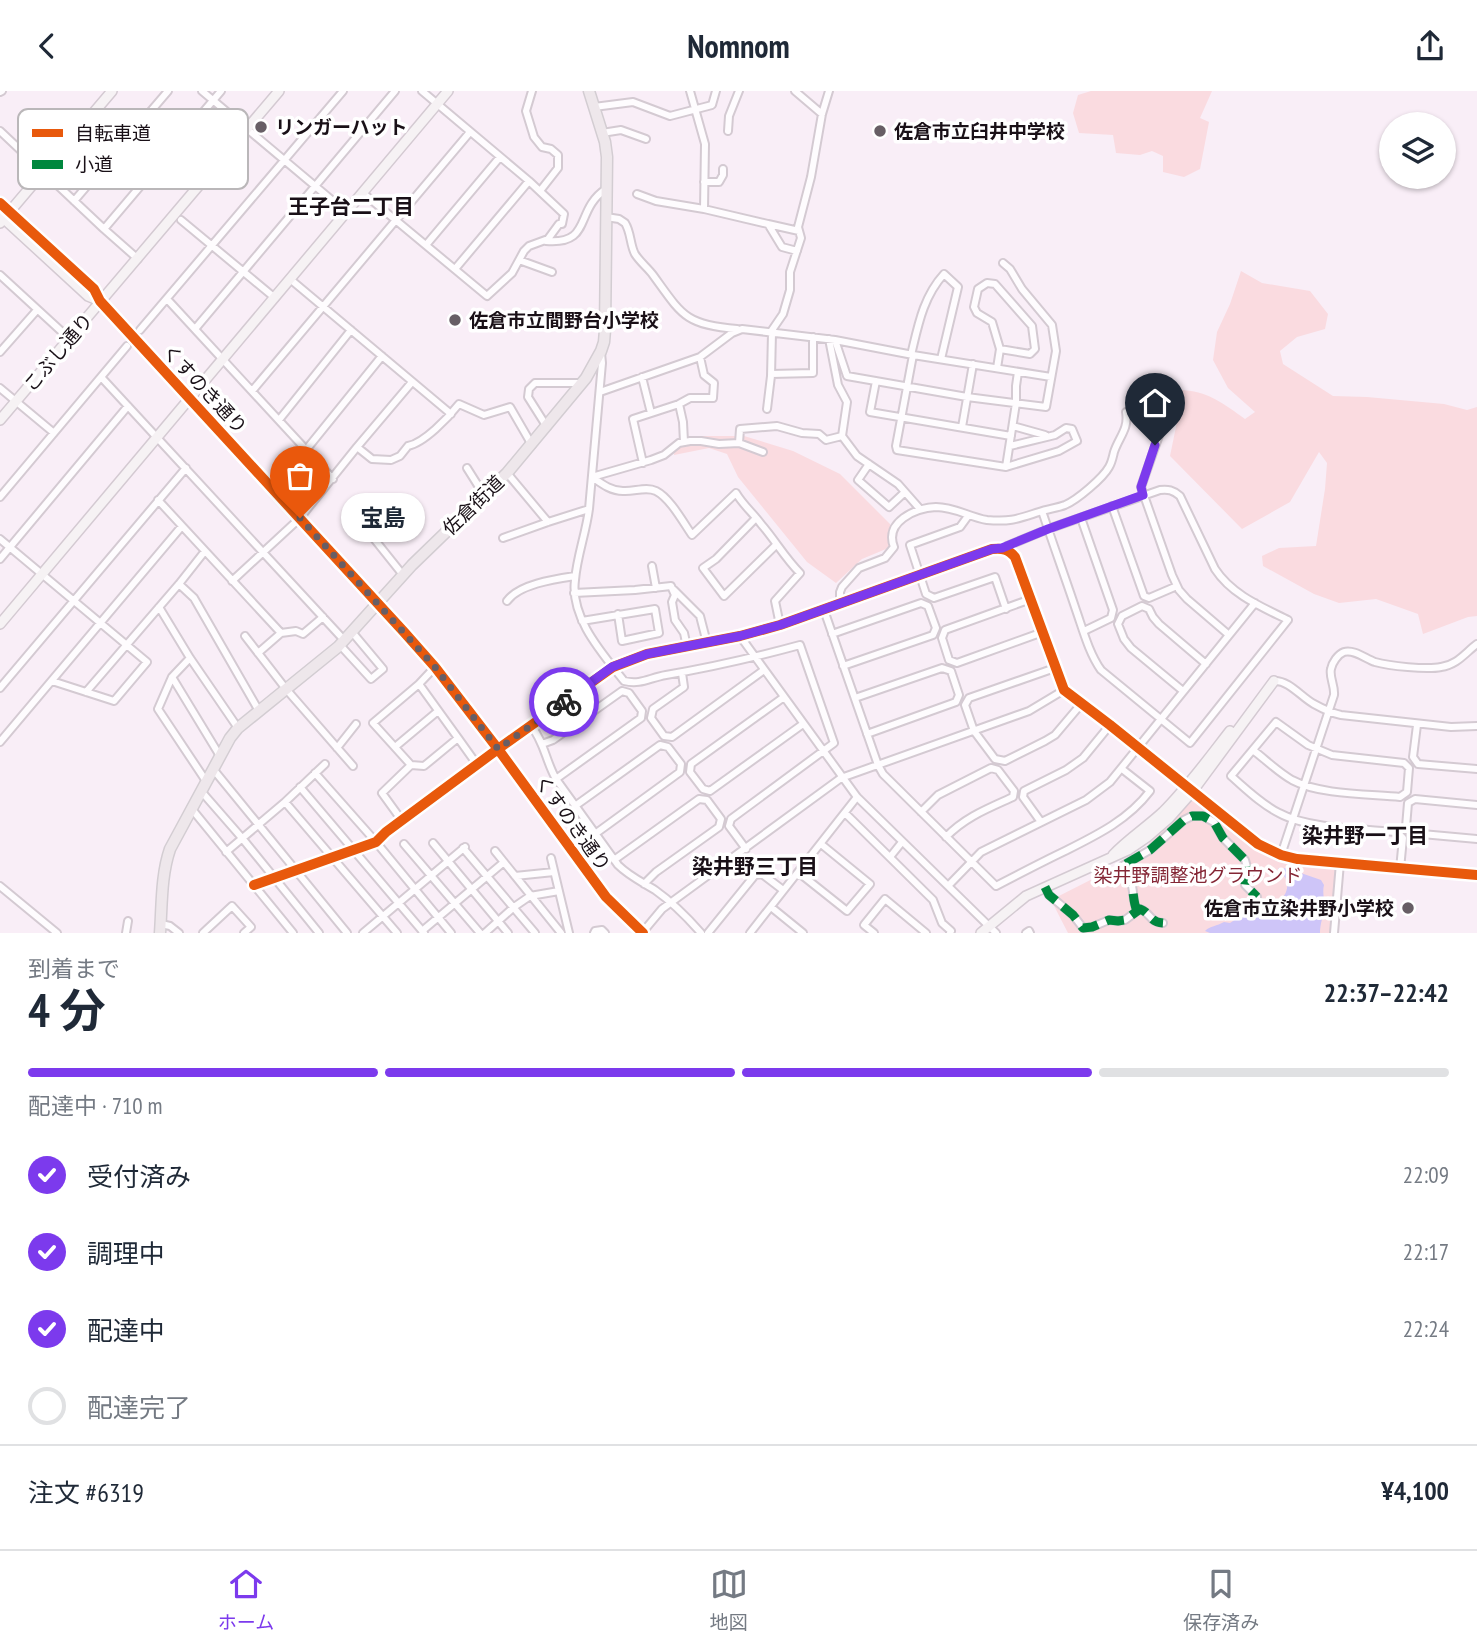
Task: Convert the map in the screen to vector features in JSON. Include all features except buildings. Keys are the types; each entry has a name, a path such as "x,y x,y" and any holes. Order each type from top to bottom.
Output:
{"main road":[{"name":"佐倉街道","path":"160,928 166,859 230,738 238,728 345,639 403,575 507,473 582,383 601,351 605,330 607,157 589,91"}],"street":[{"path":"97,109 112,91"},
{"path":"153,109 168,91"},
{"path":"202,91 224,109"},
{"path":"205,109 221,91"},
{"name":"こぶし通り","path":"248,127 279,91"},
{"path":"140,330 343,91"},
{"path":"195,329 395,91"},
{"path":"363,193 487,296 512,273 529,246 548,239 559,224 562,224 564,214 540,191 422,91"},
{"path":"0,624 449,91"},
{"path":"532,91 526,111 534,137 542,147 551,149 558,155 558,168 540,191"},
{"path":"690,91 705,144 704,209"},
{"path":"594,107 633,102 670,116 712,105 716,91"},
{"path":"728,131 729,116 739,91"},
{"path":"795,91 822,114"},
{"path":"767,409 771,375 771,333 783,314 790,291 790,272 801,238 798,227 829,91"},
{"path":"248,129 346,212"},
{"path":"602,133 621,130 646,139"},
{"path":"0,131 18,148"},
{"path":"252,391 470,132"},
{"path":"426,244 500,157"},
{"path":"704,182 719,182 723,169"},
{"path":"455,269 529,181"},
{"path":"3,217 28,189"},
{"path":"61,189 138,259"},
{"path":"74,201 84,189"},
{"path":"104,229 138,189"},
{"name":"こぶし通り","path":"0,420 196,189"},
{"path":"544,240 567,241 578,233 588,208 597,195 606,189"},
{"path":"637,194 656,201 799,231"},
{"name":"くすのき通り","path":"0,202 3,217 88,296 100,301 435,667 600,888 642,933"},
{"path":"606,217 625,223 634,252 679,310 703,325 832,339 1051,377"},
{"path":"181,220 275,298"},
{"path":"768,224 782,247 797,251"},
{"path":"519,260 552,272"},
{"path":"832,339 847,376 967,397 1046,407 1056,351 1052,325 1003,263"},
{"path":"941,359 958,287 944,274 926,300 906,386 897,450 1006,467 1059,451 1077,441 1069,428 1055,435 1047,435 1013,426"},
{"path":"0,275 61,331"},
{"path":"290,279 451,414"},
{"path":"0,290 7,282"},
{"path":"997,368 1000,349 992,322 977,313 974,307 978,289 987,283 995,284 1032,326 1035,349 1030,354 1000,349"},
{"path":"167,299 333,478"},
{"path":"0,352 37,310"},
{"path":"600,391 700,358 732,333 742,329"},
{"path":"279,420 351,330"},
{"path":"771,375 813,373 813,337"},
{"path":"832,339 838,385 847,403 842,436 857,456 898,484 920,509"},
{"path":"0,497 127,346"},
{"path":"601,351 589,509 575,576 574,593 582,621 612,667 624,681 636,684 800,645 834,743 731,818 729,826 746,849"},
{"path":"306,450 382,356"},
{"path":"643,463 633,419 690,398 713,398 714,383 704,375 700,358"},
{"path":"962,428 973,364"},
{"path":"1006,467 1018,372"},
{"path":"101,377 323,617 345,639 383,669 371,678 345,639"},
{"path":"642,377 651,413"},
{"path":"876,381 870,412 1011,436"},
{"path":"232,581 300,518 412,382"},
{"path":"547,427 528,397 529,389 536,383 582,383"},
{"path":"0,388 54,433"},
{"path":"357,447 372,459 391,460 400,456 408,446 417,445 459,404 484,415 510,407 532,445"},
{"path":"679,404 684,442"},
{"path":"0,559 128,406"},
{"path":"840,604 842,587 859,568 885,558 894,547 891,538 894,527 916,510 945,508 961,510 968,516 988,520 1012,521 1068,504 1106,472 1119,438 1125,432 1126,412 1163,423 1141,487 1143,495 1177,586 1187,599 1229,635"},
{"path":"739,443 740,429 777,426 802,433 819,434 826,440 842,436"},
{"path":"1010,446 1047,435"},
{"path":"592,477 643,463 664,455 684,442 701,440 719,444 739,443 763,452"},
{"path":"869,464 858,480 888,507 905,492"},
{"path":"0,688 186,468"},
{"path":"467,468 484,495"},
{"path":"507,473 548,521"},
{"path":"592,477 615,490 657,491 667,499 692,535 736,493 786,559 800,573 775,600 780,625"},
{"path":"254,885 376,842 612,667 647,654 740,636 780,625 992,549 1002,548 1048,529 1143,495 1167,489 1180,496 1222,580 1255,603 1288,620 1191,743 1101,670 1093,656 1048,529 1042,511"},
{"path":"158,501 281,633"},
{"path":"1112,506 1144,596 1149,598 1177,586"},
{"path":"503,538 589,509"},
{"path":"968,516 960,527 910,545 926,594 934,598 995,577 1006,608"},
{"path":"756,518 716,559 703,568 724,596 776,545"},
{"path":"1081,518 1113,610 1111,618 1084,631"},
{"path":"363,525 403,575"},
{"path":"0,741 182,526"},
{"path":"0,539 147,661 114,701 52,681"},
{"path":"1002,548 1015,557 1064,690 1258,844 1297,859 1477,876"},
{"path":"86,692 205,551"},
{"path":"652,566 656,588"},
{"path":"507,601 520,591 551,579 575,576"},
{"path":"178,584 194,599 259,711"},
{"path":"574,593 671,586"},
{"path":"671,586 700,616 707,643"},
{"path":"671,586 675,595 674,620 684,633 687,647"},
{"path":"1031,599 945,630 942,638 950,660 957,663 1042,632"},
{"path":"832,634 921,603 928,606 936,628 933,635 843,666"},
{"path":"948,886 981,852 1086,800 1110,782 1255,603"},
{"path":"1183,691 1130,648 1118,624 1122,616 1142,606 1149,609 1159,624 1206,664"},
{"path":"159,607 238,728"},
{"path":"582,621 618,614 655,609 659,633 622,641 618,614"},
{"path":"824,610 883,774 996,886 1115,824 1135,808 1150,791 1122,769"},
{"path":"258,653 281,633 296,631 303,634 323,617"},
{"path":"244,636 353,766"},
{"path":"740,636 857,797 948,886 989,931 1026,897 1109,858 1189,789 1235,726 1274,681 1284,682 1311,703 1328,712 1353,718 1416,725 1477,726"},
{"path":"1281,855 1335,689 1330,673 1331,666 1340,655 1351,652 1377,662 1434,668 1461,659 1477,644"},
{"path":"190,658 172,677 158,709 203,786 319,933"},
{"path":"435,667 373,723 411,765 424,766 458,738"},
{"path":"855,698 942,668 951,671 959,695 956,702 867,734"},
{"path":"1055,668 969,698 965,705 974,731 995,759 1005,761 1045,741 1055,734 1082,703"},
{"path":"682,673 684,687 653,709 651,717 664,736 672,737 764,670"},
{"path":"172,677 220,755"},
{"path":"419,684 478,766"},
{"path":"642,933 662,909 842,778 1029,711 1064,690"},
{"path":"542,744 553,740 622,691 629,693 642,711 641,717 556,779"},
{"path":"784,697 691,764 690,772 703,789 710,790 803,724"},
{"path":"395,747 438,711"},
{"path":"1253,750 1284,775 1304,785 1323,790 1400,797 1407,792 1409,768 1404,763 1332,755 1316,750 1276,722 1231,776 1268,807 1293,820 1397,832 1402,838 1400,869"},
{"path":"337,748 356,724"},
{"path":"1041,822 1023,797 1024,791 1066,770 1083,758 1110,725"},
{"path":"1416,725 1413,757 1418,764 1477,769"},
{"path":"531,726 539,736 556,779 614,860 625,873 671,903 701,933"},
{"path":"575,806 660,745 668,747 681,764 680,772 595,834"},
{"path":"226,852 325,764"},
{"path":"403,821 382,793 411,765"},
{"path":"921,812 938,795 991,768 998,769 1014,791 1013,797 966,819 946,837"},
{"path":"213,769 347,933"},
{"path":"316,773 451,933"},
{"path":"300,786 422,932 504,862"},
{"path":"750,933 857,797"},
{"path":"614,860 699,799 707,800 721,819 719,827 656,872 644,884"},
{"path":"1477,805 1415,799 1408,803 1406,827 1411,833 1477,839"},
{"path":"285,802 397,933"},
{"path":"191,808 293,933"},
{"path":"845,814 933,900 942,923 950,933"},
{"path":"1137,911 1130,883 1120,870 1122,866 1150,850 1184,820 1198,815 1213,822 1223,838 1245,860 1245,885 1257,897"},
{"path":"890,856 902,842"},
{"path":"433,843 508,933"},
{"path":"404,844 483,933 530,896 559,891"},
{"path":"798,872 847,911 870,884 821,844"},
{"path":"363,933 464,848 535,933"},
{"path":"495,851 561,933"},
{"path":"551,858 569,933"},
{"path":"1334,933 1340,863"},
{"path":"515,876 554,872"},
{"path":"708,933 755,875 762,874 783,890"},
{"path":"0,886 57,933"},
{"path":"1045,887 1049,895 1073,915 1083,928 1109,920 1125,920 1140,909 1153,920 1164,923"},
{"path":"874,933 864,925 885,899 926,933"},
{"path":"203,933 232,906 251,927 244,933"},
{"path":"771,907 803,933"},
{"path":"126,933 128,922"},
{"path":"160,928 170,926 179,933"},
{"path":"594,933 601,930 605,933"}],"green space":[{"path":"1091,91 1212,91 1200,118 1209,122 1200,169 1184,177 1163,172 1163,156 1152,151 1140,155 1116,153 1113,135 1079,133 1073,113 1078,95"},
{"path":"1241,271 1262,283 1310,291 1328,314 1325,329 1297,337 1280,351 1283,364 1333,396 1444,404 1467,410 1477,407 1477,616 1423,634 1418,614 1376,599 1339,603 1314,594 1263,566 1262,556 1279,548 1316,546 1327,463 1319,452 1290,502 1242,529 1170,456 1177,422 1168,411 1178,390 1205,395 1245,419 1255,412 1228,388 1213,360 1217,332"},
{"path":"696,436 744,436 793,451 840,474 890,524 894,541 886,549 862,559 836,583 807,562 738,477 727,454 709,448 674,455 675,443"},
{"name":"染井野調整池グラウンド","path":"1192,797 1256,846 1283,858 1329,865 1335,870 1330,933 1068,933 1051,900 1116,867 1144,849"}],"shaded area":[{"path":"1278,868 1297,869 1298,872 1321,880 1324,885 1324,906 1320,933 1205,931 1224,922 1230,923 1248,911 1257,910 1264,914 1276,905 1284,897 1287,887 1286,878"}],"marked path":[{"path":"1137,911 1132,886 1123,876 1122,866 1150,850 1192,816 1203,816 1214,822 1223,838 1245,860 1245,885 1257,897"},
{"path":"1045,887 1049,895 1073,915 1083,928 1109,920 1125,920 1140,909 1155,921 1163,923"}],"cycle path":[{"path":"0,203 94,289 100,301 435,667 606,897 643,933"},
{"path":"254,885 376,842 498,749 613,667 647,654 740,636 780,625 992,549 1008,551 1015,557 1064,690 1258,844 1297,859 1477,875"}],"way so far":[{"path":"300,518 435,667 498,749 564,702"}],"place":[{"name":"リンガーハット","path":"261,127"},
{"name":"佐倉市立臼井中学校","path":"880,131"},
{"name":"佐倉市立間野台小学校","path":"455,320"},
{"name":"宝島","path":"300,518"},
{"name":"佐倉市立染井野小学校","path":"1408,908"}],"district":[{"name":"王子台二丁目","path":"351,206"},
{"name":"染井野一丁目","path":"1365,835"},
{"name":"染井野三丁目","path":"755,866"}],"route":[{"path":"564,702 612,667 647,654 740,636 780,625 992,549 1002,548 1143,495 1141,487 1155,445"}]}
